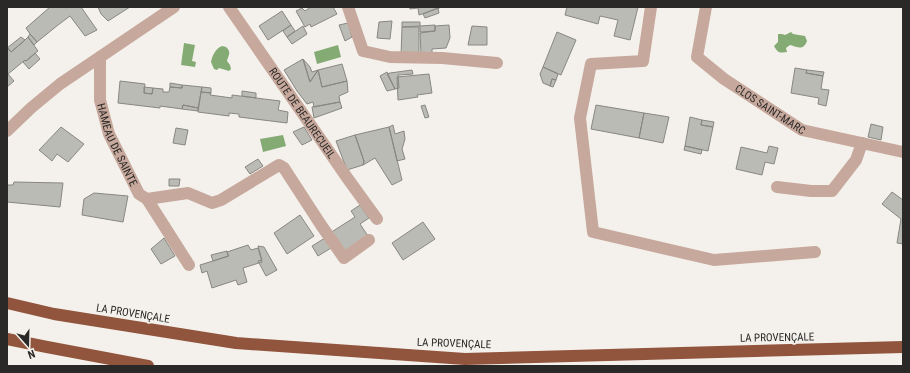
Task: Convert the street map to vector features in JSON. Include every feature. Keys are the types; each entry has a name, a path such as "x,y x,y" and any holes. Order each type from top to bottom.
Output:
{"highway":[{"name":"LA PROVENÇALE","path":"7,303 54,314 236,343 465,358 903,347"},
{"path":"7,339 47,348 148,366"}],"street":[{"path":"7,131 31,108 60,84 174,7"},
{"name":"ROUTE DE BEAURECUEIL","path":"229,7 377,219"},
{"path":"348,7 363,51 390,57 442,58 497,63"},
{"path":"651,7 643,61 591,64 580,118 593,232 714,260 815,252"},
{"name":"CLOS SAINT-MARC","path":"706,7 697,57 724,79 802,130 903,152"},
{"name":"HAMEAU DE SAINTE","path":"100,57 100,100 109,134 138,194 147,199 189,265"},
{"path":"776,187 811,191 832,191 856,160 862,143"},
{"path":"147,199 188,193 212,203 221,200 279,165 284,168 344,258 369,240"}],"shaded area":[{"path":"791,32 793,34 805,36 807,41 804,46 800,48 790,45 786,48 787,52 778,51 774,46 778,42 778,34 785,35"},
{"path":"184,43 195,45 192,61 196,62 195,67 181,65"},
{"path":"338,45 341,57 317,64 314,52"},
{"path":"222,46 226,47 229,51 227,61 231,69 229,71 219,68 217,70 214,69 211,62 215,52"},
{"path":"283,135 286,146 263,152 260,139"}],"building":[{"path":"50,7 81,7 97,30 85,36 70,16 37,42 26,28"},
{"path":"98,7 130,7 108,21 101,14"},
{"path":"311,7 333,7 337,14 311,27 310,24 305,27 296,11 302,8 305,11"},
{"path":"409,7 442,7 419,15 418,8 410,9"},
{"path":"567,7 638,7 630,40 614,36 618,20 600,16 598,24 565,15"},
{"path":"438,8 439,13 425,18 423,14"},
{"path":"282,11 291,25 268,40 259,26"},
{"path":"392,21 390,39 377,38 379,22"},
{"path":"402,22 420,22 420,26 402,27"},
{"path":"348,23 352,37 345,41 339,25"},
{"path":"291,25 295,31 287,37 283,31"},
{"path":"435,25 435,31 420,32 420,26"},
{"path":"449,25 450,38 446,48 432,49 432,53 421,53 420,33 435,31 435,26"},
{"path":"303,26 307,34 292,44 287,37"},
{"path":"472,26 487,27 487,45 468,45"},
{"path":"402,27 419,27 419,55 401,56"},
{"path":"557,32 576,40 561,75 543,67"},
{"path":"30,34 37,42 34,45 28,37"},
{"path":"21,37 25,40 11,52 7,48"},
{"path":"28,37 38,51 8,74 14,81 7,87 7,49 8,48 11,52"},
{"path":"35,53 40,59 29,69 23,62"},
{"path":"303,59 310,67 312,72 318,70 310,82"},
{"path":"303,59 310,82 318,70 322,87 347,81 348,92 339,96 340,102 314,107 313,102 307,104 284,70"},
{"path":"342,64 347,81 322,87 318,70"},
{"path":"543,67 558,74 556,80 552,79 550,86 543,83 540,74"},
{"path":"795,68 807,70 806,73 823,76 821,89 829,90 826,106 818,104 819,98 791,93"},
{"path":"412,70 413,74 398,75 399,88 395,89 387,74"},
{"path":"807,70 824,72 823,76 806,73"},
{"path":"387,72 395,89 387,91 380,76"},
{"path":"429,74 432,93 398,100 397,77"},
{"path":"552,79 556,80 553,87 550,86"},
{"path":"120,81 145,84 144,93 152,94 153,88 163,89 163,92 169,92 170,87 182,88 182,85 202,87 198,108 183,105 182,109 160,106 160,108 118,103"},
{"path":"170,83 182,85 182,88 170,87"},
{"path":"144,87 153,88 152,94 144,93"},
{"path":"202,87 211,88 211,93 201,92"},
{"path":"242,91 256,93 256,98 242,96"},
{"path":"201,92 211,93 210,95 232,98 232,95 280,101 278,110 288,112 287,123 239,117 239,114 229,113 229,116 198,112"},
{"path":"340,102 342,108 314,118 312,107"},
{"path":"183,105 198,108 198,111 182,109"},
{"path":"425,105 429,117 425,118 421,106"},
{"path":"596,105 644,113 639,138 591,129"},
{"path":"644,113 669,117 663,143 639,138"},
{"path":"690,117 702,120 701,125 713,127 708,151 685,146"},
{"path":"702,120 714,122 713,127 701,125"},
{"path":"871,124 883,127 881,140 868,137"},
{"path":"393,125 395,134 404,131 405,139 402,149 405,159 397,161 389,127"},
{"path":"61,127 84,144 68,162 57,154 52,161 39,150"},
{"path":"304,127 312,140 302,145 293,132"},
{"path":"389,127 402,180 392,185 375,158 363,165 364,161 355,135"},
{"path":"176,128 188,130 185,145 173,143"},
{"path":"355,135 364,161 363,165 347,170 336,141"},
{"path":"685,146 702,150 701,154 684,150"},
{"path":"769,146 778,148 774,164 765,162 762,175 736,169 741,147 767,153"},
{"path":"258,159 263,166 250,174 245,167"},
{"path":"169,179 180,179 179,186 169,186"},
{"path":"14,182 63,183 60,207 7,202 7,185 13,185"},
{"path":"892,192 903,200 903,244 897,243 901,219 882,204"},
{"path":"94,193 128,196 123,222 82,215 84,199"},
{"path":"360,205 369,218 360,224 368,236 344,253 330,233 355,217 351,211"},
{"path":"300,215 314,236 287,254 274,233"},
{"path":"423,222 435,239 403,260 392,243"},
{"path":"164,238 175,256 161,264 151,249"},
{"path":"325,238 331,248 318,256 312,246"},
{"path":"248,245 251,250 258,248 262,262 243,268 247,282 238,285 236,280 212,288 207,271 202,273 200,265 229,256 227,252"},
{"path":"258,246 264,247 277,270 266,276 258,261 262,260"},
{"path":"227,251 228,256 213,261 211,255"}]}
